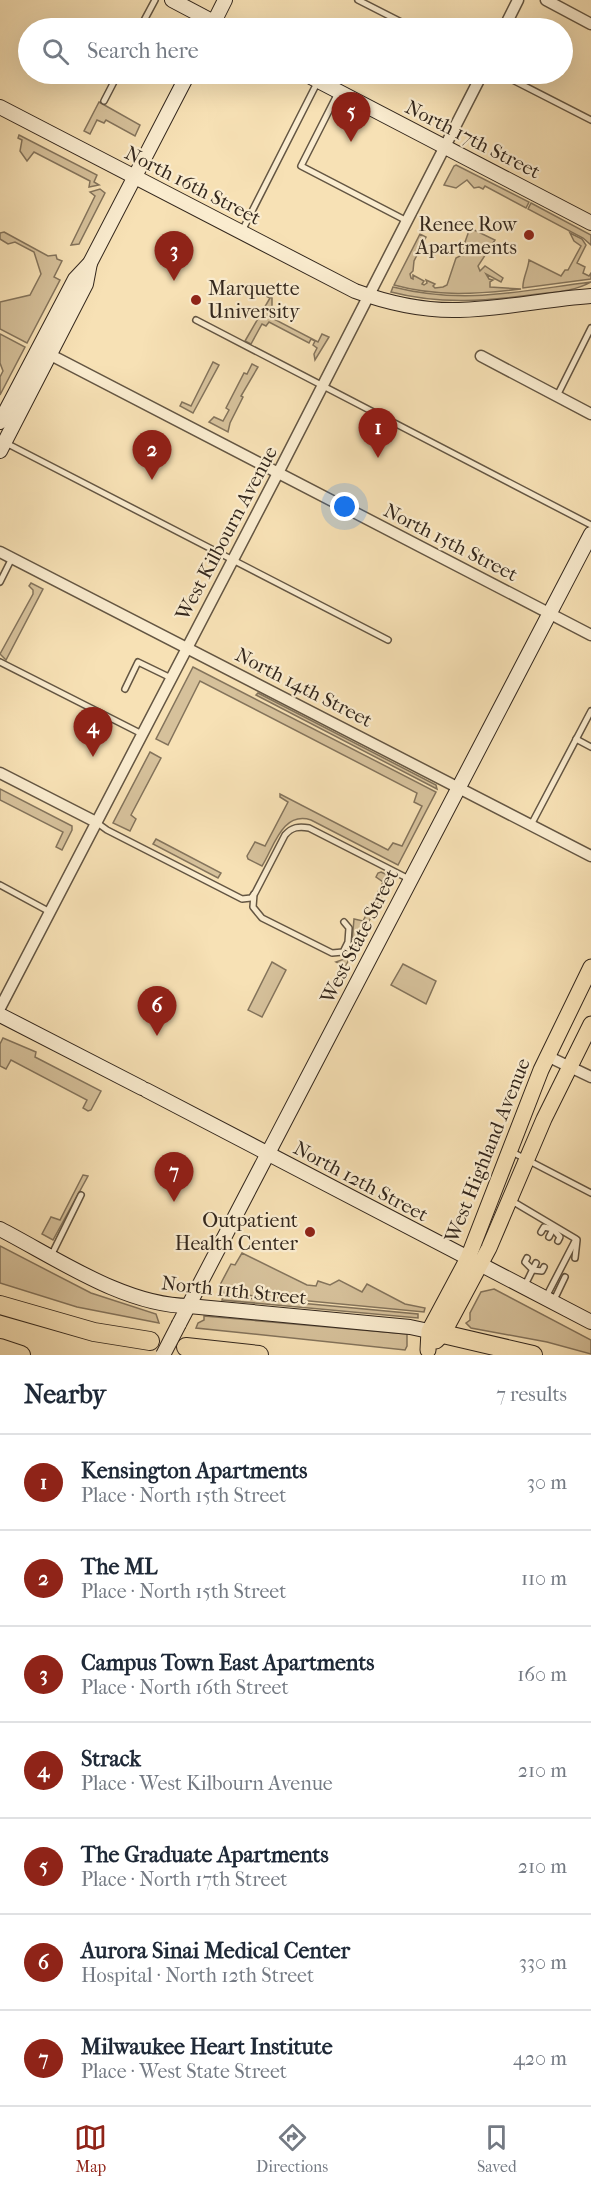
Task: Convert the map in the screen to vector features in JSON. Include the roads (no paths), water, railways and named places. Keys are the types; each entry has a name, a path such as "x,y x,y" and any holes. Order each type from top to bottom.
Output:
{"highway":[{"path":"0,1305 94,1332 150,1341"},
{"path":"436,1333 533,1355"},
{"path":"186,1347 260,1355"},
{"path":"0,1348 21,1355"}],"main road":[{"name":"West Highland Avenue","path":"474,1261 510,1151 547,1056 591,968"},
{"name":"West Highland Avenue","path":"426,1352 474,1261 510,1200 526,1159 591,1024"}],"street":[{"path":"172,0 203,18"},
{"path":"219,18 225,0"},
{"path":"509,18 518,0"},
{"path":"546,0 591,24"},
{"path":"0,422 86,284 90,263 183,84"},
{"name":"North 17th Street","path":"325,84 591,223"},
{"name":"West Kilbourn Avenue","path":"0,1008 477,84"},
{"name":"North 16th Street","path":"0,107 355,291 369,296 407,305 458,310 591,296"},
{"path":"2,447 44,352"},
{"name":"North 15th Street","path":"44,352 591,635"},
{"path":"482,356 591,414"},
{"name":"West State Street","path":"163,1355 591,534"},
{"name":"North 14th Street","path":"0,552 591,856"},
{"path":"0,773 96,822"},
{"name":"North 12th Street","path":"0,1015 591,1322"},
{"path":"547,1056 591,1077"},
{"name":"North 11th Street","path":"0,1229 105,1285 170,1306 410,1327 436,1333"}],"lane":[{"path":"145,18 155,0"},
{"path":"358,0 393,18"},
{"path":"104,101 113,84"},
{"path":"241,232 316,84"},
{"path":"521,84 591,120"},
{"path":"339,92 301,166 407,221"},
{"path":"196,320 591,525"},
{"path":"557,396 591,328"},
{"path":"2,447 388,640"},
{"path":"0,582 12,558"},
{"path":"0,662 142,734"},
{"path":"125,689 138,662 171,678"},
{"path":"531,825 591,711"},
{"path":"576,739 591,747"},
{"path":"96,822 107,830 237,897 247,899 255,893"},
{"path":"344,922 349,928 348,942 343,952 332,954 262,918 253,907 255,893 289,830 301,826 309,828 410,880"},
{"path":"0,885 50,912"},
{"path":"510,1151 591,1193"},
{"path":"51,1256 81,1195"},
{"path":"510,1200 576,1239"},
{"path":"540,1232 544,1227 554,1227"},
{"path":"549,1237 554,1227"},
{"path":"554,1227 560,1236 558,1241"},
{"path":"575,1258 576,1239"},
{"path":"549,1300 576,1239"},
{"path":"527,1258 525,1262 533,1270 542,1270 544,1267"},
{"path":"524,1287 536,1263"},
{"path":"549,1300 565,1277"}],"place":[{"name":"The Graduate Apartments","path":"351,142"},
{"name":"Renee Row Apartments","path":"529,235"},
{"name":"Campus Town East Apartments","path":"174,281"},
{"name":"Marquette University","path":"196,300"},
{"name":"Kensington Apartments","path":"378,458"},
{"name":"The ML","path":"152,480"},
{"name":"Strack","path":"93,757"},
{"name":"Aurora Sinai Medical Center","path":"157,1036"},
{"name":"Milwaukee Heart Institute","path":"174,1202"},
{"name":"Outpatient Health Center","path":"310,1232"}]}
